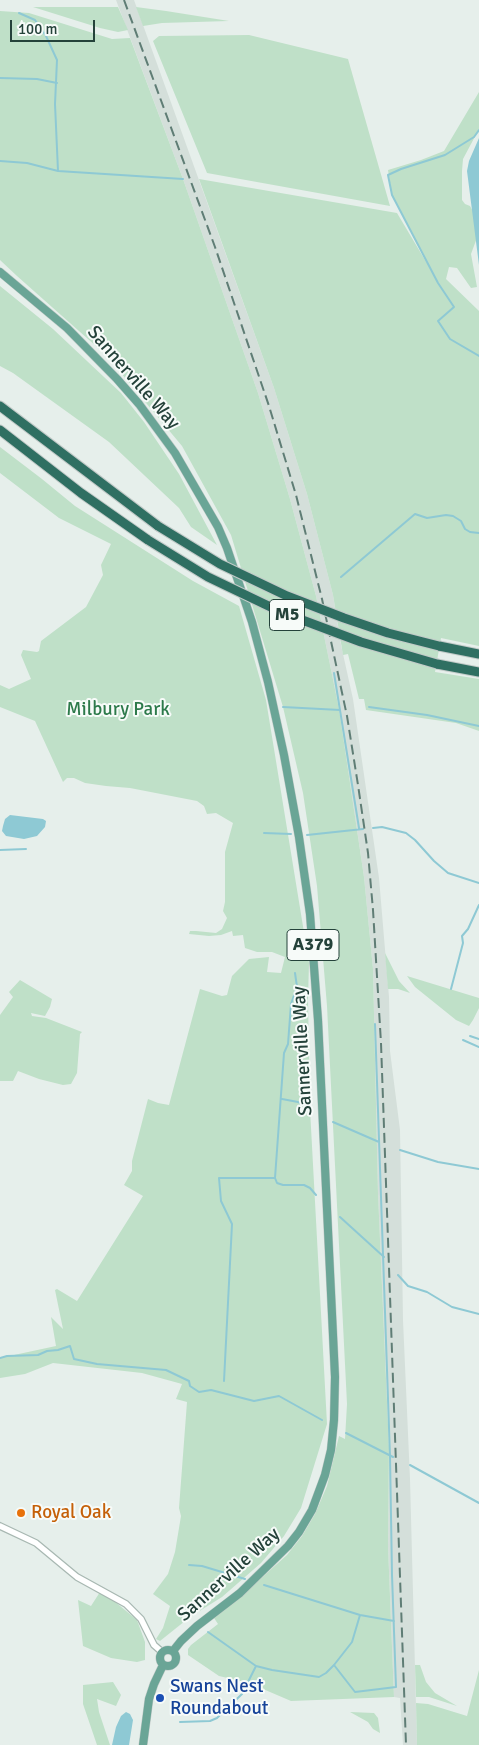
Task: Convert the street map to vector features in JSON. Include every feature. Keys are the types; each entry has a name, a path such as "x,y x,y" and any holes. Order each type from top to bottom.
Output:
{"highway":[{"name":"M5","path":"0,406 158,526 220,564 259,584 344,618 388,633 479,654"},
{"name":"M5","path":"0,430 81,493 148,540 201,573 280,612 361,642 437,664 479,672"}],"main road":[{"name":"Sannerville Way","path":"0,272 67,328 139,404 176,453 218,527 252,622 268,682 284,755 310,914 318,1020 335,1377 334,1420 330,1450 325,1475 312,1510 299,1532 288,1546 240,1593 197,1626 181,1641 173,1652"},
{"path":"162,1652 168,1650 173,1652"},
{"name":"A379","path":"143,1745 149,1699 163,1666 160,1658 162,1652"},
{"name":"A379","path":"163,1666 171,1666 175,1663 177,1658 173,1652"}],"street":[{"path":"0,1526 29,1539 48,1552 77,1578 126,1604 141,1619 154,1645 162,1652"}],"shaded area":[{"path":"116,0 134,0 274,388 307,494 333,595 341,645 353,699 379,878 389,997 390,1051 400,1130 403,1320 410,1479 417,1745 403,1745 400,1698 394,1697 388,1546 389,1448 378,1193 373,969 364,877 339,709 316,596 290,499 258,393 183,179"}],"green space":[{"path":"33,7 118,7 128,30 118,32 100,28"},
{"path":"136,7 229,21 162,23 143,26"},
{"path":"0,11 29,13 112,39 130,38 183,179 258,393 290,499 316,596 339,709 364,877 373,969 378,1193 389,1448 388,1546 394,1697 291,1701 249,1683 219,1676 188,1655 188,1649 191,1645 218,1624 214,1618 287,1555 302,1536 315,1514 327,1486 339,1436 345,1439 347,1404 327,1006 317,886 303,793 283,707 231,535 182,446 106,355 0,260"},
{"path":"249,35 348,59 390,206 207,173 153,41 159,36"},
{"path":"479,92 479,129 463,159 462,171 462,200 470,206 476,217 478,235 471,254 477,287 471,288 457,268 449,267 446,279 479,311 479,646 441,638 435,672 479,679 479,731 456,723 366,710 364,699 359,699 348,654 343,655 333,595 307,494 274,388 199,179 397,213 428,265 392,195 388,170 444,151"},
{"path":"0,286 53,329 121,393 144,422 179,474 217,545 191,527 179,508 109,442 13,373 0,366"},
{"name":"Milbury Park","path":"0,447 75,506 193,581 239,606 266,700 309,963 310,1109 327,1424 301,1508 284,1536 261,1563 222,1597 190,1617 160,1641 156,1639 163,1628 170,1606 153,1594 168,1574 175,1552 181,1516 179,1508 187,1402 176,1399 182,1384 142,1373 53,1363 25,1374 0,1378 0,1358 56,1346 51,1317 63,1329 55,1290 57,1289 77,1301 143,1196 124,1185 132,1171 132,1161 148,1099 169,1105 200,989 222,996 227,995 232,976 249,959 269,957 267,972 281,973 285,957 272,952 257,952 245,948 243,935 233,936 232,931 221,935 209,936 189,934 190,931 216,933 222,929 227,918 223,911 225,902 225,852 233,823 216,813 207,814 204,806 197,801 130,788 85,783 74,778 67,778 63,782 35,721 0,707 0,685 9,689 31,679 21,655 23,650 39,651 41,641 86,607 103,575 101,565 111,544 59,518 0,473"},
{"path":"385,953 399,981 410,993 398,989 388,989"},
{"path":"407,976 479,998 479,1008 469,1026 456,1020 415,987"},
{"path":"20,980 52,999 45,1016 31,1013 32,1016 46,1018 82,1032 80,1034 77,1073 71,1084 63,1085 18,1071 13,1081 0,1081 0,1015 13,997 9,992"},
{"path":"100,1592 108,1596 137,1620 145,1642 145,1660 137,1662 111,1658 83,1646 78,1600 91,1606"},
{"path":"415,1665 420,1665 426,1682 435,1693 457,1706 429,1697 416,1697"},
{"path":"479,1670 479,1745 417,1745 416,1703 428,1704 467,1716"},
{"path":"113,1682 121,1695 116,1706 97,1699 99,1712 110,1745 97,1745 83,1704 83,1685"},
{"path":"350,1712 374,1713 378,1718 380,1733 373,1729 368,1722"}],"water":[{"path":"479,138 479,265 467,171 469,161"},
{"path":"10,815 43,819 46,821 45,827 37,836 24,839 6,836 2,831 5,819"},
{"path":"126,1712 130,1714 133,1720 129,1745 112,1745 116,1727 121,1716"}],"waterway":[{"path":"19,13 35,20 46,36 57,60 55,104 58,171"},
{"path":"0,78 37,79 57,83"},
{"path":"479,130 474,137 445,155 388,175 392,195 438,283 454,307 438,321 450,339 479,356"},
{"path":"0,161 27,163 58,171 183,179"},
{"path":"341,577 415,514 427,518 446,515 453,516 461,521 465,529 470,532 479,533"},
{"path":"334,673 359,828"},
{"path":"283,707 340,710"},
{"path":"369,707 427,715 479,726"},
{"path":"373,828 382,827 406,833 448,873 479,883"},
{"path":"307,835 363,829"},
{"path":"264,833 291,834"},
{"path":"0,850 26,849"},
{"path":"451,989 463,943 462,936 468,929 479,905"},
{"path":"295,973 297,987 291,1004 288,1044 284,1053 275,1178 277,1183 283,1185 304,1185 310,1188 316,1195"},
{"path":"334,1665 355,1692 396,1687 375,1024"},
{"path":"470,1036 479,1039"},
{"path":"463,1040 479,1047"},
{"path":"282,1099 298,1102 310,1109"},
{"path":"333,1122 379,1142"},
{"path":"400,1150 438,1162 479,1169"},
{"path":"224,1381 232,1224 221,1201 219,1178 275,1178"},
{"path":"340,1217 384,1257"},
{"path":"398,1275 408,1286 427,1292 452,1307 479,1314"},
{"path":"0,1358 38,1355 70,1346 74,1359 97,1364 166,1370 189,1381 190,1386 199,1392 211,1390 254,1401 279,1396 322,1420"},
{"path":"346,1433 393,1457"},
{"path":"410,1465 479,1503"},
{"path":"189,1565 202,1566 245,1579"},
{"path":"264,1585 360,1615 394,1621"},
{"path":"208,1632 256,1666 319,1677 334,1665 352,1642 360,1615"},
{"path":"180,1722 210,1721 217,1718 242,1694 256,1666"}],"railway":[{"path":"124,0 215,247 269,406 296,495 322,599 347,716 368,853 381,1043 406,1745"}],"place":[{"name":"Royal Oak","path":"21,1513"},
{"name":"Swans Nest Roundabout","path":"160,1698"}]}
